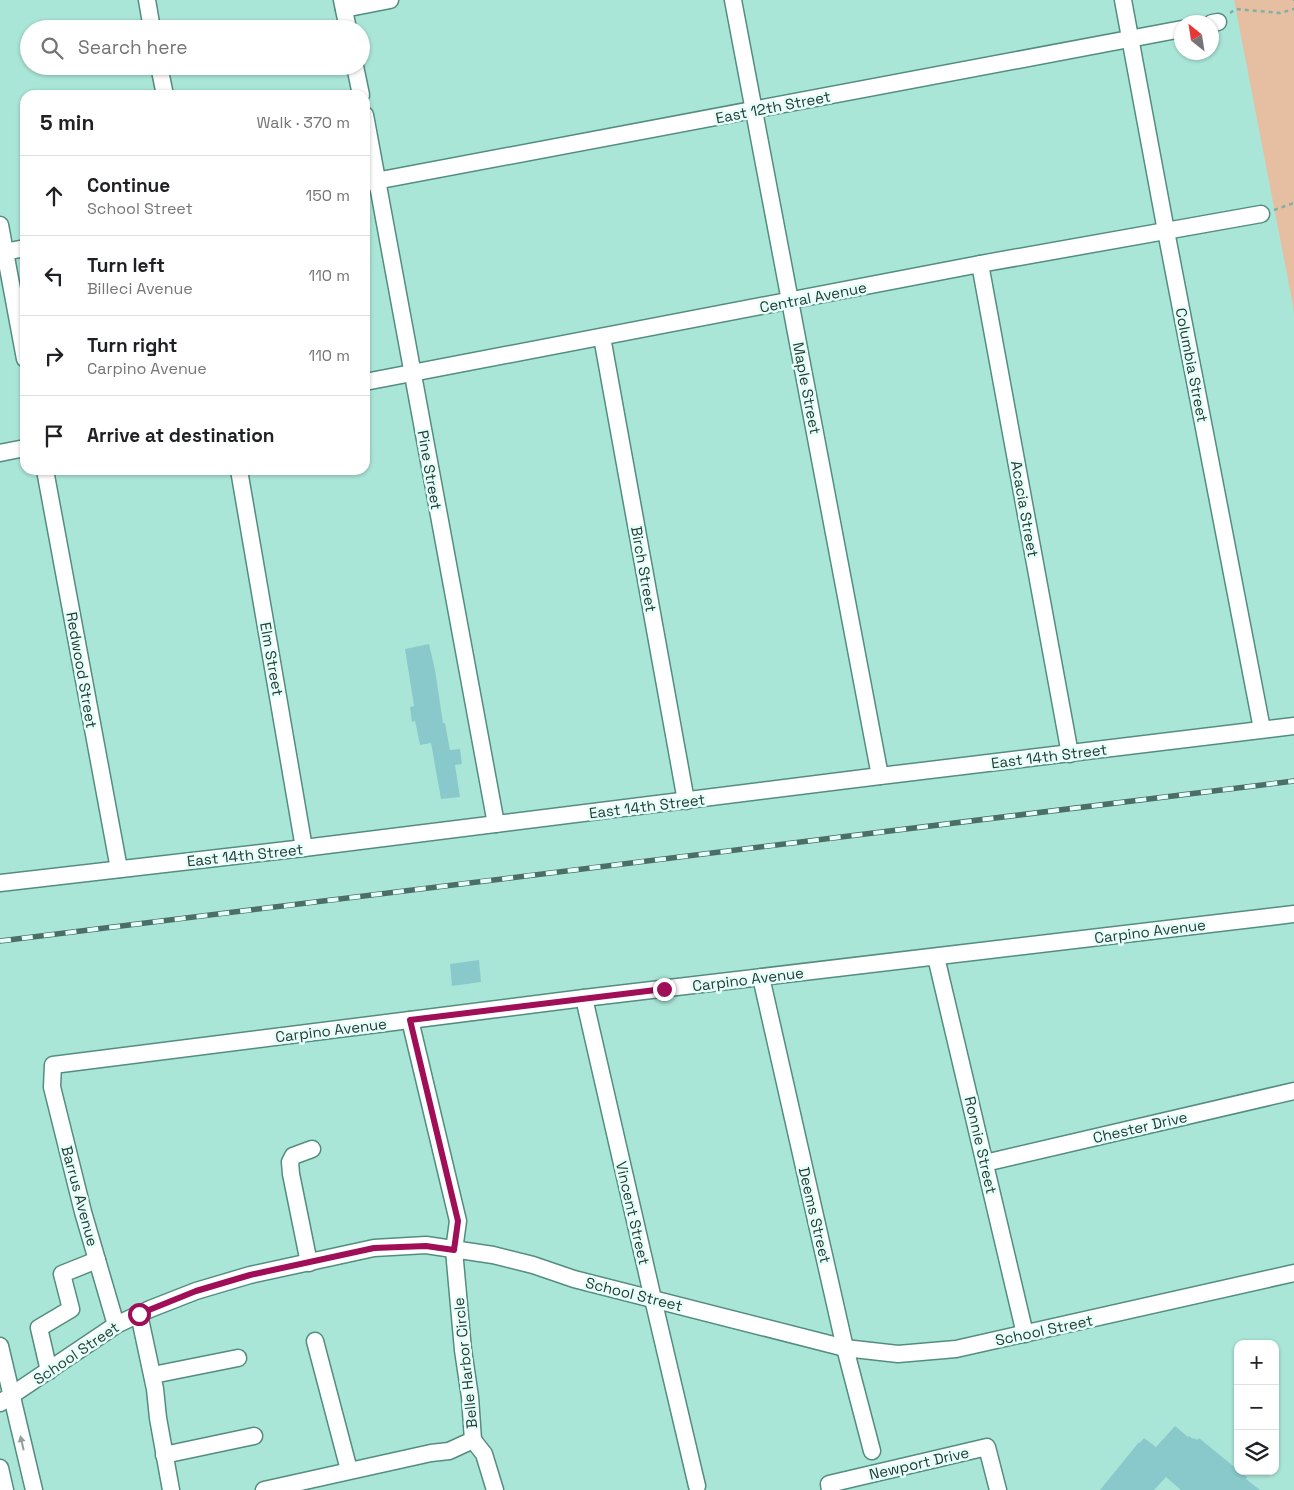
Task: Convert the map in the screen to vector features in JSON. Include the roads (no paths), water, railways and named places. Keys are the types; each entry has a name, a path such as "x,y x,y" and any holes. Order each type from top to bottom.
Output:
{"street":[{"path":"147,0 150,20"},
{"path":"346,20 343,4 390,0"},
{"name":"Maple Street","path":"733,0 880,776"},
{"name":"Columbia Street","path":"1123,0 1262,729"},
{"name":"East 12th Street","path":"371,181 1174,31"},
{"path":"161,75 164,90"},
{"path":"357,75 360,90"},
{"name":"Pine Street","path":"371,181 412,373 496,824"},
{"name":"Central Avenue","path":"370,381 980,264 1261,214"},
{"path":"0,225 3,253 20,335"},
{"path":"3,253 20,249"},
{"name":"Acacia Street","path":"980,264 1070,754"},
{"name":"Birch Street","path":"602,337 686,801"},
{"path":"0,453 20,449"},
{"name":"Redwood Street","path":"46,475 119,869"},
{"name":"Elm Street","path":"240,475 304,848"},
{"name":"East 14th Street","path":"0,883 304,848 1294,726"},
{"name":"Carpino Avenue","path":"53,1065 584,998 1294,914"},
{"name":"Ronnie Street","path":"936,957 1025,1334"},
{"name":"Deems Street","path":"761,977 845,1348 872,1451"},
{"name":"Vincent Street","path":"584,998 697,1486"},
{"name":"Belle Harbor Circle","path":"264,1490 431,1452 449,1452 473,1440 470,1396 462,1350 454,1250 458,1221 410,1020"},
{"name":"Barrus Avenue","path":"53,1065 52,1086 83,1212 116,1326"},
{"name":"Chester Drive","path":"985,1163 1294,1091"},
{"path":"308,1263 292,1184 290,1162 294,1156 312,1149"},
{"name":"School Street","path":"6,1400 116,1326 139,1314 203,1289 250,1275 374,1248 426,1246 493,1255 533,1265 574,1279 845,1348 898,1354 956,1349 1294,1273"},
{"path":"49,1371 39,1328 71,1308 62,1274 97,1260"},
{"path":"139,1314 152,1375 171,1490"},
{"path":"315,1341 349,1470"},
{"path":"0,1346 6,1400 34,1490"},
{"path":"152,1375 238,1358"},
{"path":"164,1455 254,1436"},
{"path":"473,1440 484,1454 495,1490"},
{"name":"Newport Drive","path":"830,1490 829,1484 987,1447 998,1490"},
{"path":"0,1468 5,1490"}],"railway":[{"path":"0,941 1294,781"}]}
